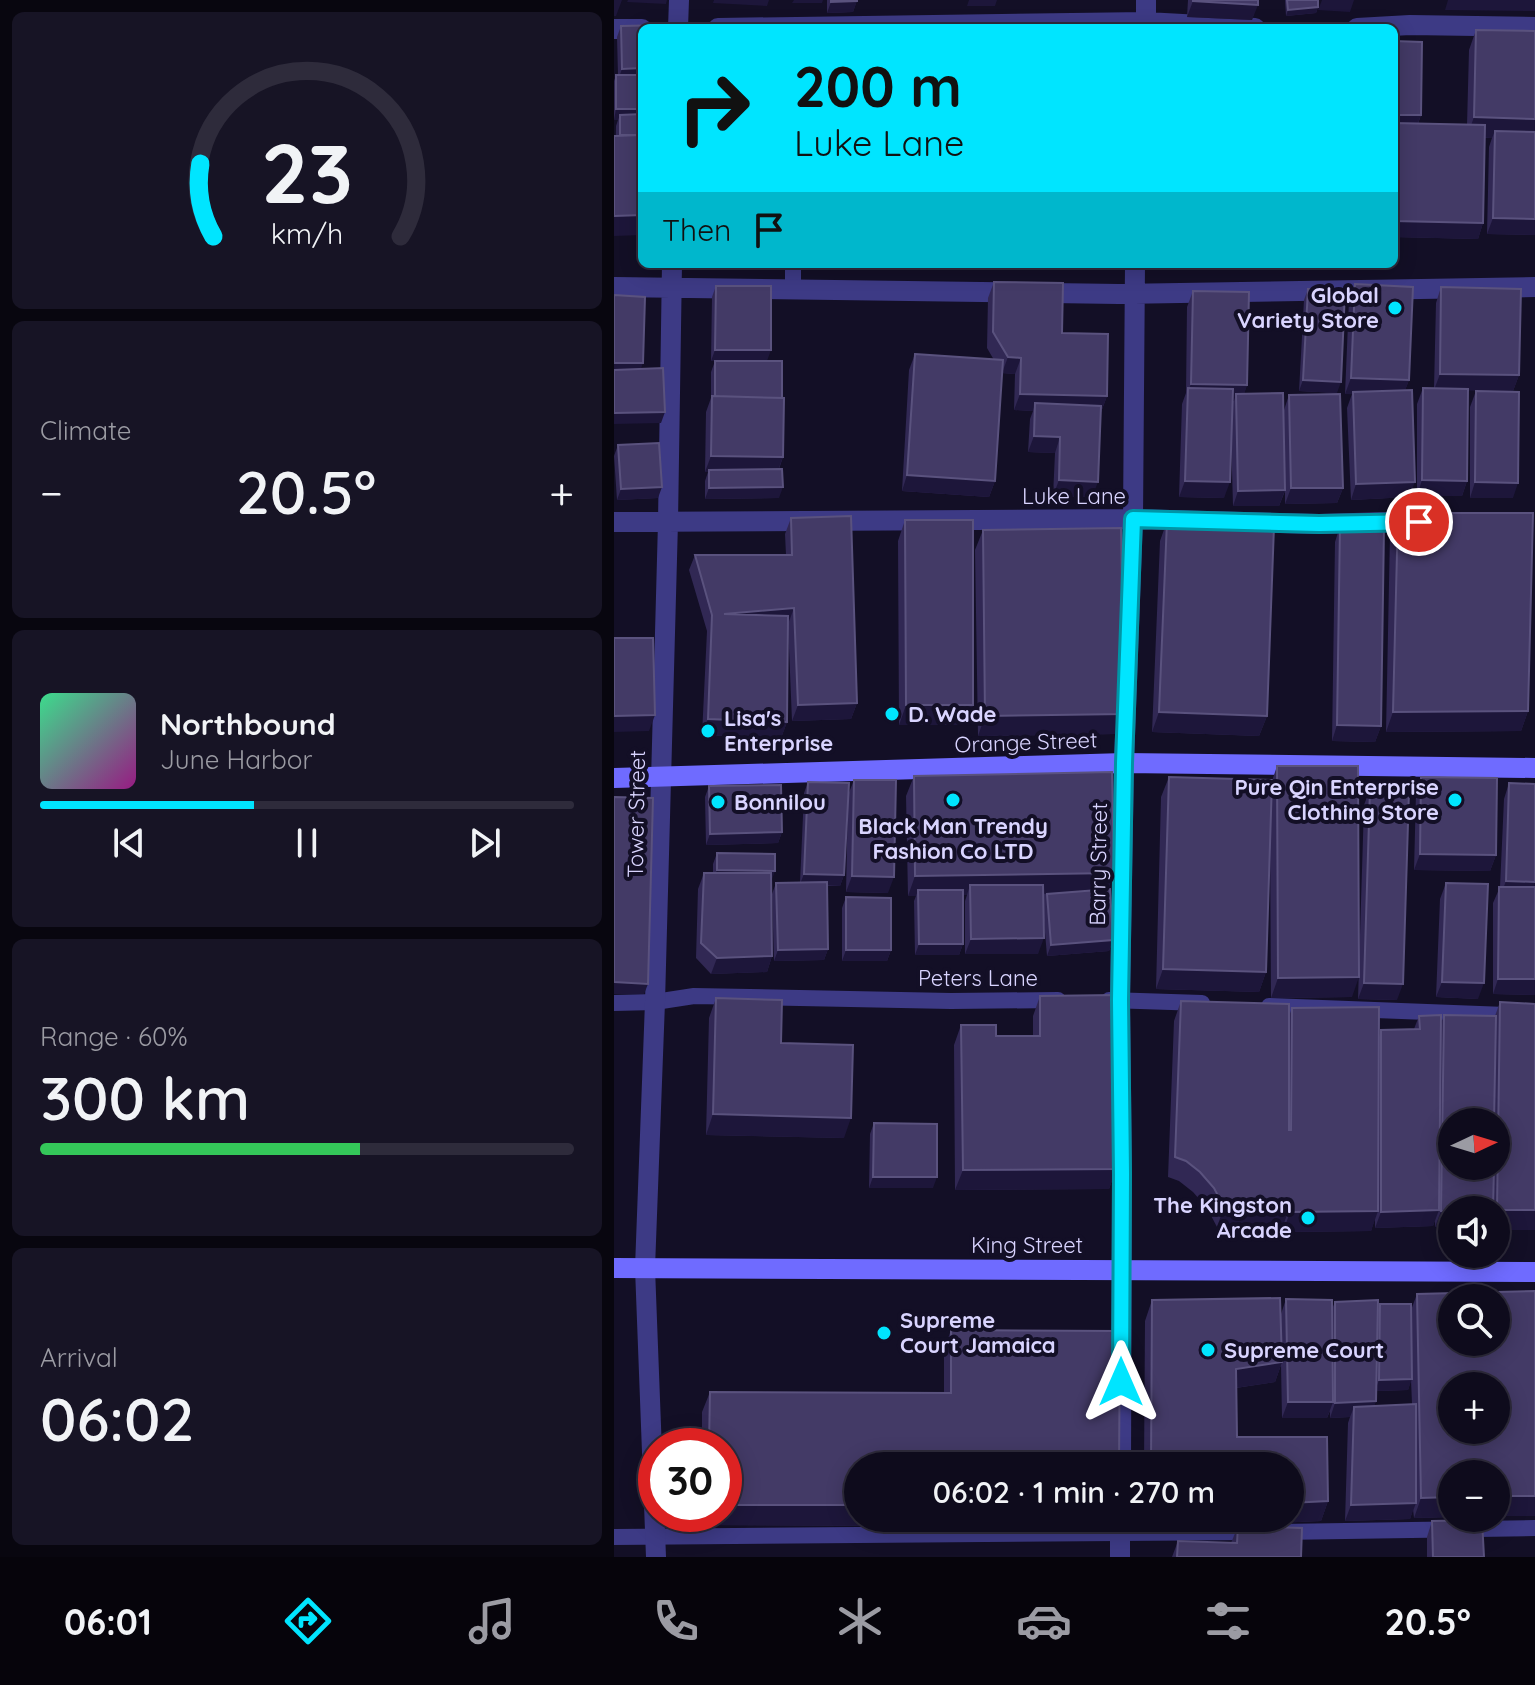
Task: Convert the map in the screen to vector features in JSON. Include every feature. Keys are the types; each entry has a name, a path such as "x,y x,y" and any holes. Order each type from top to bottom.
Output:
{"street":[{"path":"678,24 679,0"},
{"path":"1146,0 1146,24"},
{"path":"1398,26 1535,27"},
{"path":"614,29 638,29"},
{"name":"Tower Street","path":"657,1547 645,1268 668,522 672,268"},
{"name":"Barry Street","path":"1121,1452 1120,1000 1124,763 1133,519 1135,268"},
{"path":"614,287 1027,294 1535,287"},
{"name":"Luke Lane","path":"614,522 1133,519 1319,524 1437,521"},
{"name":"Orange Street","path":"614,778 1124,763 1535,768"},
{"name":"King Street","path":"614,1268 1535,1272"},
{"path":"1120,1532 1120,1557"}],"lane":[{"path":"793,268 793,290"},
{"name":"Peters Lane","path":"614,1003 655,1002 694,996 951,1001 1120,1000 1216,1004"},
{"path":"1248,1005 1535,1016"},
{"path":"1304,1527 1535,1528"},
{"path":"614,1537 657,1547 988,1532"}],"building":[{"path":"1258,0 1258,5 1193,1"},
{"path":"1287,0 1318,0 1318,7 1288,10"},
{"path":"621,26 638,26 638,68 622,69"},
{"path":"1476,30 1535,31 1535,119 1474,117"},
{"path":"1398,41 1422,42 1421,115 1398,115"},
{"path":"616,75 638,75 638,109 616,109"},
{"path":"638,114 638,135 620,135 620,115"},
{"path":"1398,123 1485,125 1483,223 1398,221"},
{"path":"1495,131 1535,132 1535,219 1493,218"},
{"path":"638,135 638,215 614,216 614,136"},
{"path":"994,282 1063,283 1062,333 1108,334 1107,396 1020,394 1021,358 1008,357 993,332"},
{"path":"1355,284 1413,287 1409,380 1351,378"},
{"path":"716,286 771,286 771,350 715,350"},
{"path":"1441,287 1521,289 1519,375 1440,374"},
{"path":"1308,289 1345,291 1341,382 1303,380"},
{"path":"1193,291 1249,292 1247,385 1191,384"},
{"path":"614,295 645,297 643,363 614,363"},
{"path":"915,354 1003,360 995,481 907,475"},
{"path":"715,361 782,361 782,398 715,396"},
{"path":"663,368 665,412 614,413 614,370"},
{"path":"1188,388 1233,389 1230,482 1185,481"},
{"path":"1423,388 1468,389 1467,481 1422,480"},
{"path":"1412,390 1415,482 1356,484 1353,392"},
{"path":"1476,391 1519,392 1518,483 1475,482"},
{"path":"1283,393 1285,490 1238,491 1236,394"},
{"path":"1340,394 1343,488 1291,488 1289,395"},
{"path":"712,396 784,398 783,457 711,456"},
{"path":"1035,403 1101,406 1098,482 1059,480 1060,437 1034,436"},
{"path":"659,443 662,487 621,489 618,445"},
{"path":"782,469 783,487 709,488 709,470"},
{"path":"1398,513 1533,513 1528,711 1393,712"},
{"path":"851,516 857,703 798,705 794,608 724,614 788,616 787,722 708,719 712,615 695,555 792,555 791,518"},
{"path":"905,520 973,520 973,705 906,705"},
{"path":"1167,521 1274,526 1267,716 1159,712"},
{"path":"1340,526 1384,527 1381,726 1337,725"},
{"path":"1121,528 1124,714 985,716 983,530"},
{"path":"614,638 653,638 655,715 614,716"},
{"path":"1277,766 1358,766 1359,977 1278,978"},
{"path":"1112,772 1114,873 915,876 914,776"},
{"path":"1169,777 1272,780 1266,972 1163,969"},
{"path":"1421,777 1497,778 1496,855 1420,854"},
{"path":"854,780 896,780 894,877 852,876"},
{"path":"808,782 849,783 844,875 804,874"},
{"path":"1509,783 1535,784 1535,882 1506,881"},
{"path":"781,785 782,832 710,834 709,786"},
{"path":"1370,789 1409,791 1403,984 1364,983"},
{"path":"614,797 653,798 648,984 614,982"},
{"path":"717,853 775,854 775,871 717,870"},
{"path":"704,873 771,873 772,956 717,958 701,943"},
{"path":"827,882 828,949 778,950 776,883"},
{"path":"1446,883 1488,884 1484,983 1442,982"},
{"path":"970,885 1043,885 1044,938 971,939"},
{"path":"1499,887 1535,887 1535,979 1498,979"},
{"path":"1110,889 1113,940 1051,945 1047,894"},
{"path":"918,890 963,890 963,944 919,944"},
{"path":"846,897 891,898 891,950 846,950"},
{"path":"1114,995 1116,1169 963,1170 961,1025 996,1025 996,1036 1040,1036 1040,996"},
{"path":"716,998 782,1000 781,1043 853,1045 851,1118 713,1114"},
{"path":"1181,1001 1289,1004 1289,1130 1292,1008 1379,1007 1378,1211 1290,1212 1290,1206 1224,1207 1214,1188 1200,1172 1175,1157"},
{"path":"1500,1002 1535,1004 1535,1210 1510,1210 1510,1196 1497,1196 1497,1180 1510,1180 1510,1108 1498,1108"},
{"path":"1441,1015 1438,1210 1381,1212 1381,1030 1420,1029 1419,1016"},
{"path":"1444,1015 1496,1016 1494,1108 1443,1108"},
{"path":"874,1123 937,1124 937,1177 873,1177"},
{"path":"1441,1180 1494,1180 1493,1196 1441,1196"},
{"path":"1535,1291 1535,1496 1510,1496 1510,1460 1438,1460 1438,1497 1421,1498 1417,1294 1438,1293 1438,1356 1510,1356 1510,1292"},
{"path":"1280,1298 1282,1362 1236,1369 1237,1437 1327,1437 1328,1501 1304,1502 1304,1452 1151,1452 1152,1300"},
{"path":"1286,1299 1332,1300 1333,1402 1288,1402"},
{"path":"1378,1300 1376,1401 1335,1403 1335,1302"},
{"path":"1380,1304 1411,1304 1412,1379 1379,1380"},
{"name":"Supreme Court Jamaica","path":"951,1330 1120,1331 1119,1452 844,1452 844,1505 742,1505 742,1428 709,1428 710,1392 951,1393"},
{"path":"1416,1404 1416,1503 1351,1505 1354,1407"},
{"path":"1432,1521 1438,1521 1438,1532 1483,1532 1484,1557 1433,1557"},
{"path":"1238,1532 1302,1532 1301,1557 1177,1557 1178,1541 1237,1543"}],"place":[{"name":"Global Variety Store","path":"1395,308"},
{"name":"D. Wade","path":"892,714"},
{"name":"Lisa's Enterprise","path":"708,731"},
{"name":"Black Man Trendy Fashion Co LTD","path":"953,800"},
{"name":"Pure Qin Enterprise Clothing Store","path":"1455,800"},
{"name":"Bonnilou","path":"718,802"},
{"name":"The Kingston Arcade","path":"1308,1218"},
{"name":"Supreme Court Jamaica","path":"884,1333"},
{"name":"Supreme Court","path":"1208,1350"}],"route":[{"path":"1121,1382 1120,1000 1124,763 1133,519 1319,524 1419,522"}]}
